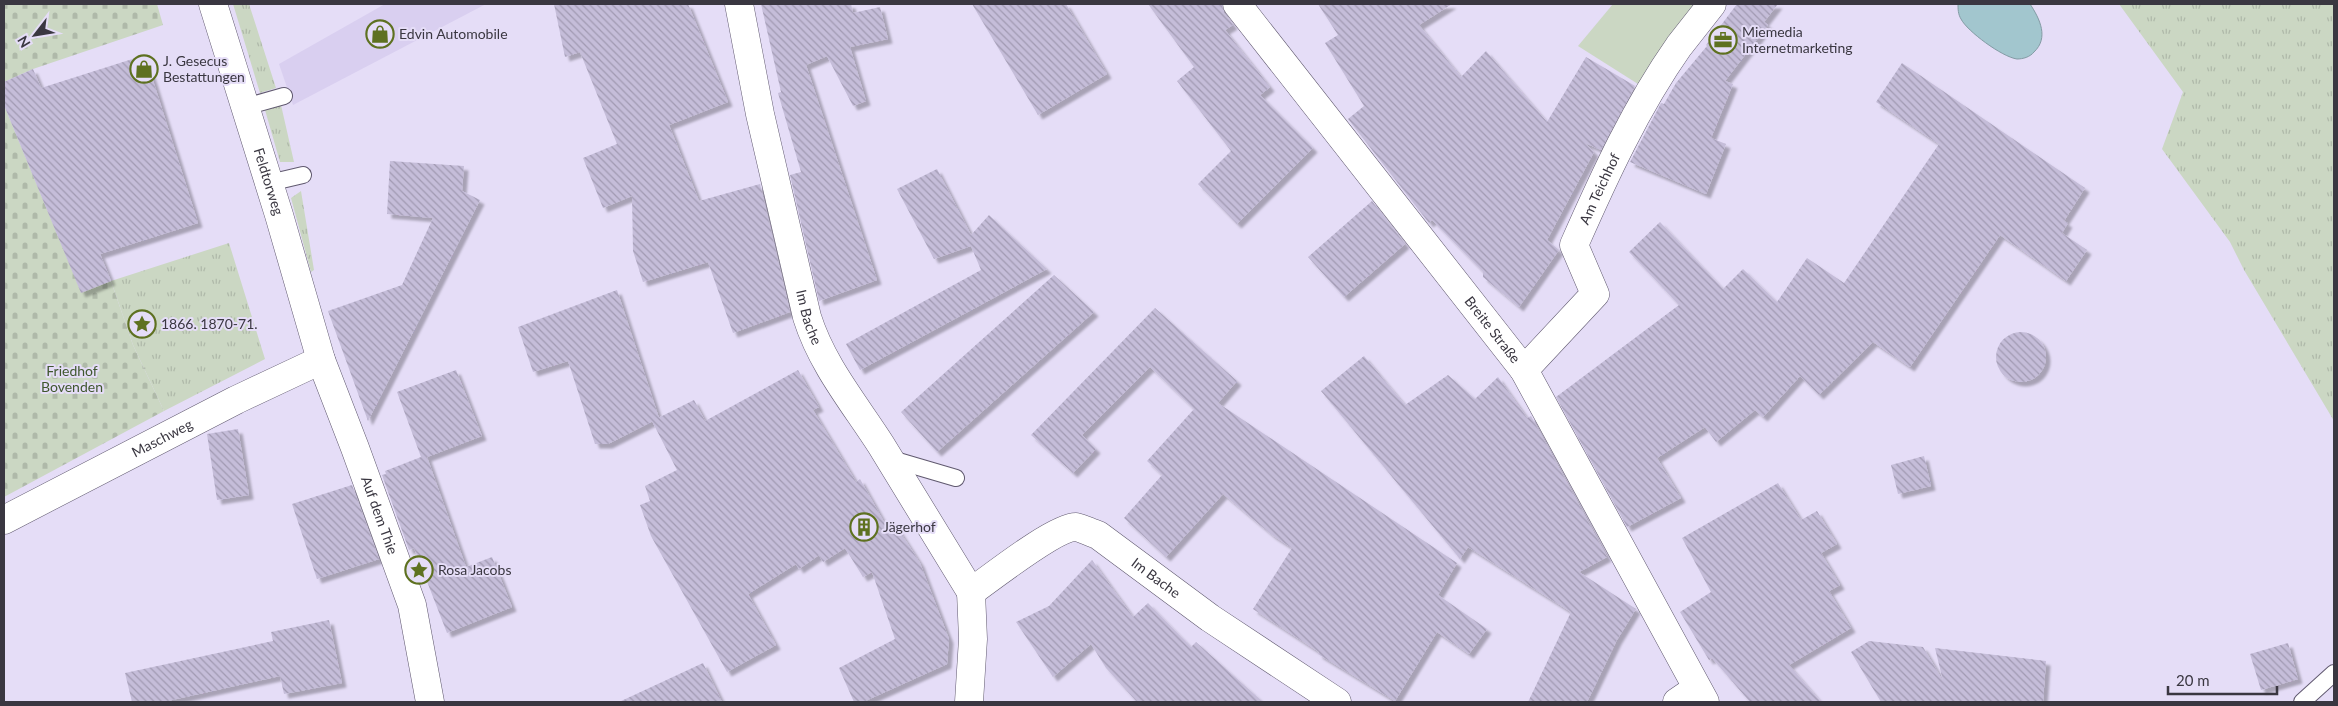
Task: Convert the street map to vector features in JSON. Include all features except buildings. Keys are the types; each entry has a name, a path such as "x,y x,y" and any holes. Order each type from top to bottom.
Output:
{"street":[{"name":"Feldtorweg","path":"213,4 321,360"},
{"name":"Im Bache","path":"739,4 763,124 814,339 827,364 971,592 973,639 969,702"},
{"name":"Breite Straße","path":"1237,4 1524,370 1684,662 1693,698"},
{"name":"Am Teichhof","path":"1524,370 1594,294 1574,245 1600,187 1642,107 1679,47 1712,4"},
{"name":"Maschweg","path":"4,520 236,400 321,360"},
{"name":"Auf dem Thie","path":"321,360 356,448 412,605 430,702"},
{"name":"Im Bache","path":"971,592 1046,540 1062,531 1076,527 1098,535 1210,618 1337,702"}],"lane":[{"path":"245,107 284,96"},
{"path":"268,183 303,175"},
{"path":"888,458 956,478"},
{"path":"2302,702 2334,673"}],"shaded area":[{"name":"Edvin Automobile","path":"385,4 486,4 293,105 279,64"},
{"path":"1958,4 2030,4 2040,22 2042,35 2039,47 2022,59 2003,54 1970,30 1959,15"}],"green space":[{"path":"4,4 157,4 163,25 33,69 4,82"},
{"path":"233,4 249,4 276,88 260,93"},
{"path":"1613,4 1695,4 1638,84 1578,46"},
{"path":"2119,4 2334,4 2334,421 2244,270 2230,242 2162,149 2183,92"},
{"name":"Friedhof Bovenden","path":"4,105 81,292 111,281 133,345 164,411 4,497"},
{"path":"281,105 294,162 280,162 265,110"},
{"path":"301,191 314,270 311,272 291,198"},
{"path":"229,243 265,359 164,411 133,345 111,281"}],"place":[{"name":"Edvin Automobile","path":"380,34"},
{"name":"Miemedia Internetmarketing","path":"1723,40"},
{"name":"J. Gesecus Bestattungen","path":"144,69"},
{"name":"1866. 1870-71.","path":"142,324"},
{"name":"Jägerhof","path":"864,527"},
{"name":"Rosa Jacobs","path":"419,570"}]}
